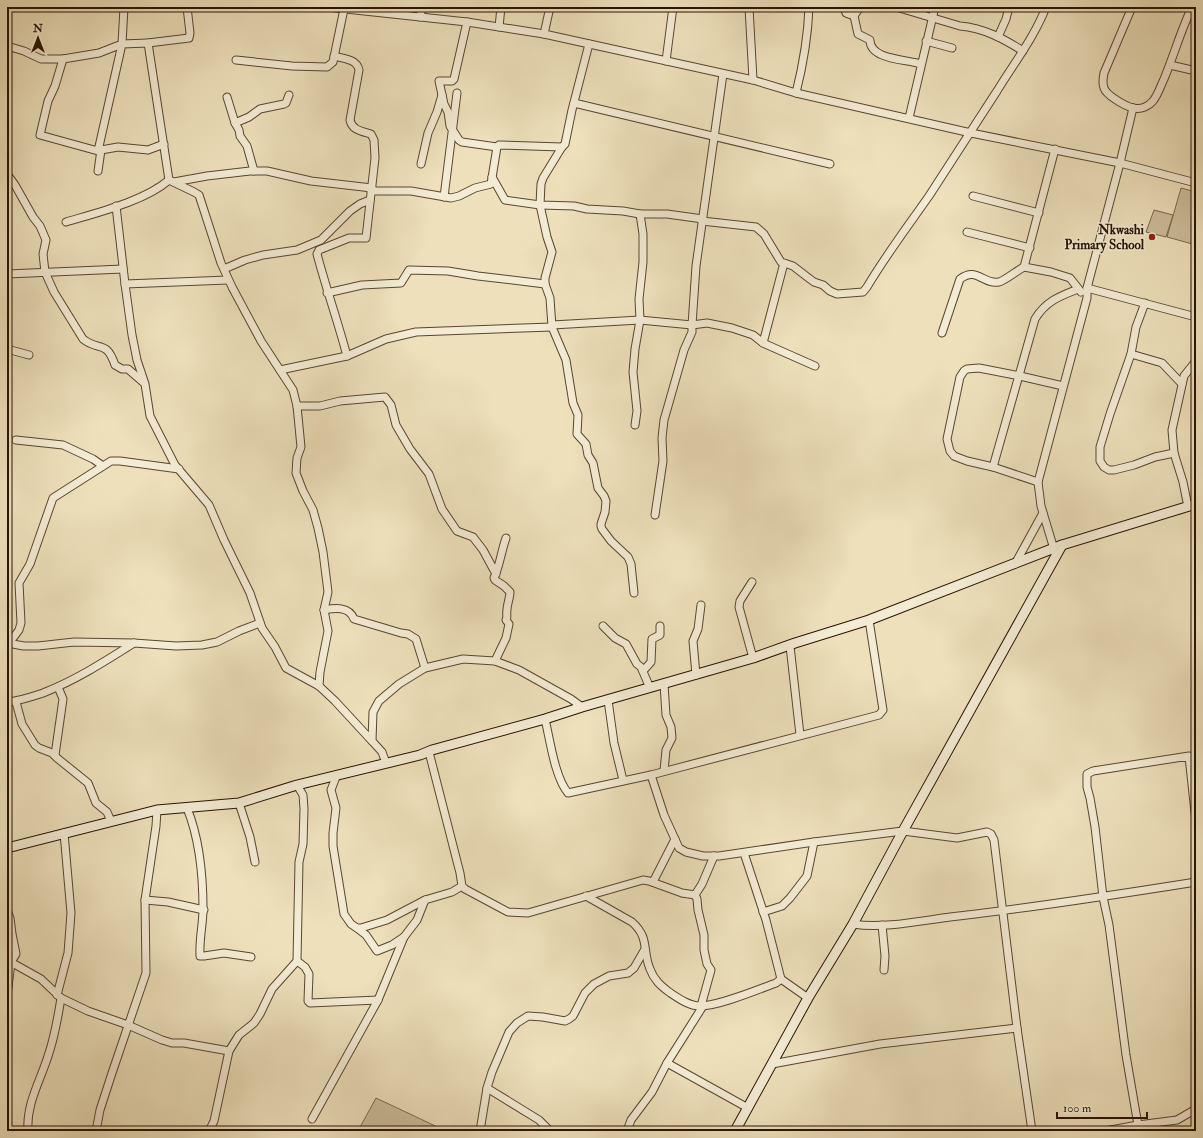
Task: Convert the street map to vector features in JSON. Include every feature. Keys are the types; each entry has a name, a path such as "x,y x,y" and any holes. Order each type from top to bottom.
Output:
{"street":[{"path":"63,59 55,86 48,101 40,135 98,151 122,44 124,7"},
{"path":"7,46 41,59 63,59 99,53 122,44 148,43 189,38 190,33 186,7"},
{"path":"331,7 344,9 381,10 420,17 499,26 544,34 753,80 796,93 971,133 1120,163 1196,183"},
{"path":"420,17 422,7"},
{"path":"499,26 501,7"},
{"path":"544,34 550,7"},
{"path":"666,61 673,7"},
{"path":"749,7 753,80"},
{"path":"796,93 804,56 809,7"},
{"path":"844,7 846,13 854,16"},
{"path":"858,7 858,10 854,16 858,34 870,40 870,46 874,52 885,57 912,61 921,64"},
{"path":"896,7 912,9 960,26 980,29 1023,51"},
{"path":"909,118 935,7"},
{"path":"998,37 1006,20 1009,7"},
{"path":"492,177 505,200 540,205 574,206 640,214 667,214 756,228 767,238 779,260 794,266 814,282 823,284 830,291 837,294 863,292 971,133 1040,23 1046,7"},
{"path":"1132,7 1104,73 1103,81 1104,89 1108,95 1134,108 1142,108 1149,105 1154,100 1170,65 1192,7"},
{"path":"236,60 292,66 327,67 333,62 344,9"},
{"path":"467,22 454,80 439,81 448,112 450,126 460,142 497,146 503,144 562,147"},
{"path":"926,41 952,48"},
{"path":"148,43 171,181"},
{"path":"589,44 565,144 543,178 540,205 546,237 552,252 545,278 545,284 550,298 552,326 566,360 573,403 578,414 578,434 586,444 588,455 593,463 598,488 606,502 605,512 600,524 602,530 611,541 628,557 631,564 634,593"},
{"path":"334,56 355,62 358,65 350,120 351,125 355,129 371,134 374,140 375,158 366,238 350,238 318,251 317,254 327,293 338,321 347,356"},
{"path":"1170,65 1196,71"},
{"path":"655,515 664,461 662,438 664,420 684,350 692,332 696,266 713,136 723,74"},
{"path":"444,197 457,93"},
{"path":"421,164 428,133 437,112 442,94"},
{"path":"235,124 260,109 286,103 290,96"},
{"path":"227,97 235,124 239,130 240,136 247,146 254,171"},
{"path":"574,103 830,164"},
{"path":"1058,547 1040,506 1038,482 1134,108"},
{"path":"98,171 101,150 118,147 148,150 164,144"},
{"path":"66,222 116,206 156,190 171,181 254,171 277,172 317,182 333,183 371,190 411,191 451,198 491,183 497,146"},
{"path":"942,333 960,279 972,274 993,283 1001,282 1024,267 1055,149"},
{"path":"7,174 40,226 46,240 43,254 45,272 54,292 84,339 88,342 106,348 111,354 115,366 122,369 128,369 145,384"},
{"path":"171,181 199,195 228,280 262,341 293,390 297,406 301,447 297,458 296,473 313,510 323,552 328,592 324,610 328,631 320,672 319,686"},
{"path":"973,196 1039,213"},
{"path":"224,269 245,260 263,255 297,250 321,240 350,210 370,200"},
{"path":"116,206 124,284 136,360 145,384 150,416 175,465 209,505 250,593 260,623 286,668 319,686 335,701 382,752 386,763"},
{"path":"635,425 637,411 633,372 640,320 639,299 643,262 643,234 640,214"},
{"path":"967,232 1030,248"},
{"path":"763,343 784,263"},
{"path":"1024,267 1052,272 1070,278 1086,298"},
{"path":"7,274 123,269"},
{"path":"327,293 362,285 401,282 409,270 448,271 545,284"},
{"path":"124,284 228,280"},
{"path":"1087,288 1196,317"},
{"path":"993,467 1035,319 1048,303 1078,289"},
{"path":"1144,303 1136,327 1131,354 1100,447 1100,461 1104,467 1109,470 1114,470 1174,453"},
{"path":"280,370 347,356 386,339 416,332 552,326 640,320 692,325 707,323 732,328 753,335 763,343 815,366"},
{"path":"7,349 29,355"},
{"path":"1131,354 1162,364 1182,384"},
{"path":"7,848 157,810 239,803 297,785 336,777 430,752 432,750 545,719 753,658 869,620 1058,547 1192,505 1174,453 1172,430 1184,376 1196,361"},
{"path":"1038,482 993,467 967,461 954,456 950,451 947,439 960,377 964,371 970,368 979,368 1063,386"},
{"path":"297,406 320,406 340,401 385,397 391,405 396,426 410,449 429,474 442,509 457,531 473,537 496,574"},
{"path":"16,440 63,445 93,459 103,466"},
{"path":"179,469 111,461 53,498 30,564 19,583 20,630 9,642 24,646 74,642 134,643 176,646 202,645 217,642 260,623"},
{"path":"1015,564 1043,513"},
{"path":"495,661 507,633 509,624 506,620 508,617 507,610 510,592 495,580 506,538"},
{"path":"736,1131 808,998 853,924 1058,547"},
{"path":"752,582 740,601 739,607 753,658"},
{"path":"696,675 693,641 698,629 701,605"},
{"path":"324,610 336,608 347,610 354,619 401,634 408,634 416,639 424,668"},
{"path":"545,719 558,774 563,787 568,793 651,775 879,714 882,713 883,710 869,620"},
{"path":"603,626 615,638 626,644 637,664 641,667 650,688"},
{"path":"643,671 651,662 652,639 660,635 660,626"},
{"path":"7,702 16,702 58,687 88,673 134,643"},
{"path":"790,646 800,736"},
{"path":"372,741 372,712 379,701 399,684 424,668 463,660 495,661 519,670 571,699 582,707"},
{"path":"664,684 666,715 671,727 672,738 666,750 664,771"},
{"path":"55,755 63,699 58,687"},
{"path":"608,700 614,743 623,780"},
{"path":"16,702 22,724 35,745 55,755 88,783 96,803 107,812 111,821"},
{"path":"430,752 462,886 465,889 508,912 517,913 528,913 643,880 653,882 682,893 695,895"},
{"path":"1138,1125 1126,1055 1109,925 1103,897 1095,827 1087,787 1087,774 1094,771 1189,756 1196,822"},
{"path":"651,775 664,815 679,848 686,852 703,856 744,853 814,842 903,831 957,838 988,832 991,834 994,840 1017,1028 1032,1131"},
{"path":"336,777 331,790 336,808 333,846 344,914 351,924 366,935 376,951 392,945 404,937"},
{"path":"208,1131 214,1121 229,1051 239,1035 254,1023 272,989 297,961 299,862 303,844 304,809 303,795 297,785"},
{"path":"239,803 250,837 254,862"},
{"path":"187,808 193,824 201,862 204,910 200,956 224,953 251,957"},
{"path":"96,1131 102,1103 146,973 147,942 145,900 157,810"},
{"path":"28,1131 27,1121 29,1109 50,1052 68,953 72,913 64,833"},
{"path":"653,882 675,839"},
{"path":"763,912 782,906 807,876 814,842"},
{"path":"744,853 763,912 781,979 808,998"},
{"path":"695,895 702,884 714,856"},
{"path":"853,924 863,926 882,925 1002,911 1196,882"},
{"path":"357,928 387,920 425,900 452,892 462,886"},
{"path":"627,1131 631,1120 652,1092 667,1063 702,1006 711,970 707,964 704,950 704,935 695,895"},
{"path":"586,896 632,922 639,928 644,936 645,956 656,982 677,998 686,1002 702,1006 716,1004 776,983 781,979"},
{"path":"145,900 168,902 204,910"},
{"path":"312,1118 378,1000 404,937 417,920 425,900"},
{"path":"7,910 10,918 16,954 9,961 7,996"},
{"path":"882,925 885,956 884,970"},
{"path":"480,1131 487,1088 492,1072 509,1032 517,1023 528,1016 565,1021 569,1020 573,1016 585,993 594,984 609,976 628,973 634,968 645,949"},
{"path":"9,961 41,979 59,996 88,1011 172,1043 184,1043 229,1051"},
{"path":"297,961 305,967 308,974 308,1000 310,1003 378,1000"},
{"path":"772,1064 880,1044 1017,1028"},
{"path":"667,1063 748,1108"},
{"path":"487,1088 539,1120 550,1131"},
{"path":"1108,1131 1138,1125 1177,1120 1196,1110"}],"shaded area":[{"path":"1181,188 1196,192 1196,245 1167,237"},
{"path":"1154,210 1173,215 1166,237 1146,232"},
{"path":"376,1098 446,1131 358,1131"}],"place":[{"name":"Nkwashi Primary School","path":"1152,237"}]}
